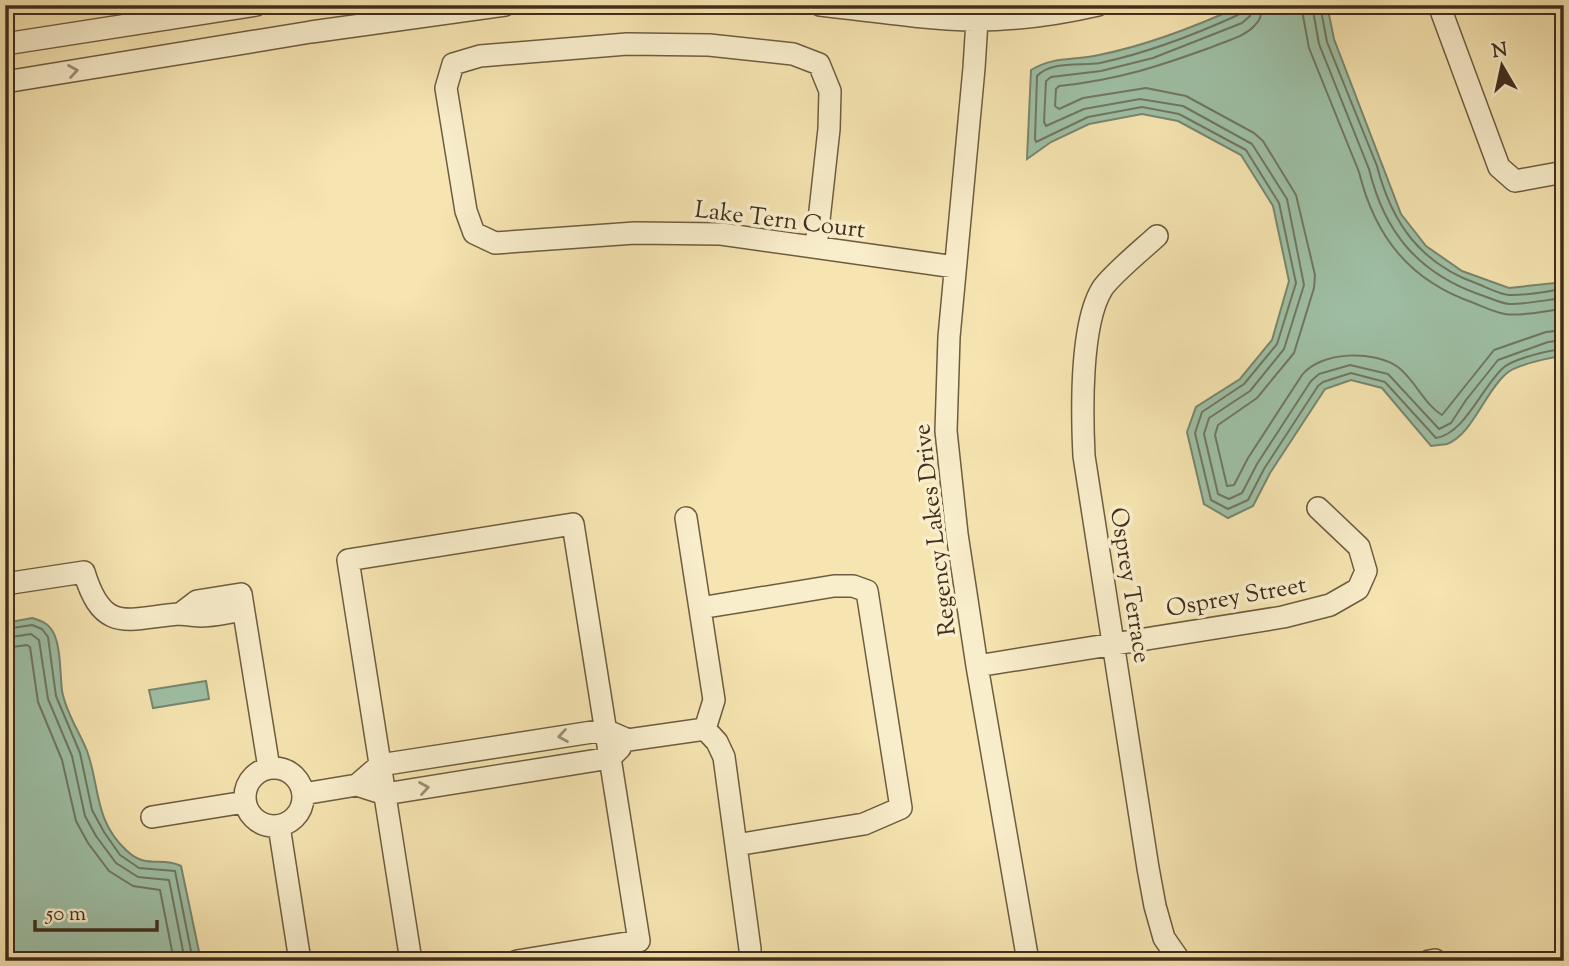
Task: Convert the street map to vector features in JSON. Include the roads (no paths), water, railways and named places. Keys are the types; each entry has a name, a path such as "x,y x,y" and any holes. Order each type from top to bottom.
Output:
{"street":[{"path":"5,44 256,5"},
{"path":"5,82 312,32 505,5"},
{"path":"820,5 932,18 977,13 1020,18 1098,5"},
{"path":"1438,5 1499,167 1515,181 1564,172"},
{"name":"Regency Lakes Drive","path":"977,13 946,383 946,431 957,534 977,666 1028,961"},
{"name":"Lake Tern Court","path":"816,247 829,129 830,91 819,64 793,54 709,44 627,44 480,56 453,64 446,88 466,211 474,233 495,243 635,233 720,234 955,267"},
{"name":"Osprey Terrace","path":"1157,236 1102,288 1091,320 1081,401 1084,456 1155,906 1164,938 1180,961"},
{"name":"Osprey Street","path":"977,666 1283,617 1330,606 1358,589 1366,571 1359,547 1318,508"},
{"path":"686,518 714,701 705,729"},
{"path":"411,961 348,560 573,524 639,941 517,961"},
{"path":"5,584 84,572 91,594 99,606 120,619 130,621 180,614 197,601 242,602 269,768"},
{"path":"700,608 834,586 853,586 867,591 901,808 864,824 736,845"},
{"path":"357,785 380,765 606,730 628,740 705,729 712,734 722,750 750,955"},
{"path":"303,794 357,785 385,794 610,758 628,740"},
{"path":"269,768 288,771 301,785 303,794 299,811 287,823 279,825 261,823 247,810 244,802 244,793 252,776 269,768"},
{"path":"152,817 244,802"},
{"path":"279,825 300,961"},
{"path":"1429,961 1435,960"}],"water":[{"path":"1243,5 1327,5 1334,39 1401,214 1426,246 1462,271 1509,288 1564,282 1564,356 1526,364 1507,373 1492,390 1472,422 1456,439 1447,444 1431,446 1382,388 1351,380 1325,389 1270,473 1253,506 1228,518 1204,504 1187,432 1196,407 1240,379 1272,340 1289,281 1273,206 1241,155 1178,121 1142,114 1089,124 1051,142 1027,159 1031,70 1056,61 1118,51 1154,40"},
{"path":"32,618 47,624 56,638 64,699 87,751 99,803 108,827 126,850 140,860 181,866 201,961 5,961 5,623"},
{"path":"206,681 209,699 153,708 149,690"}]}
